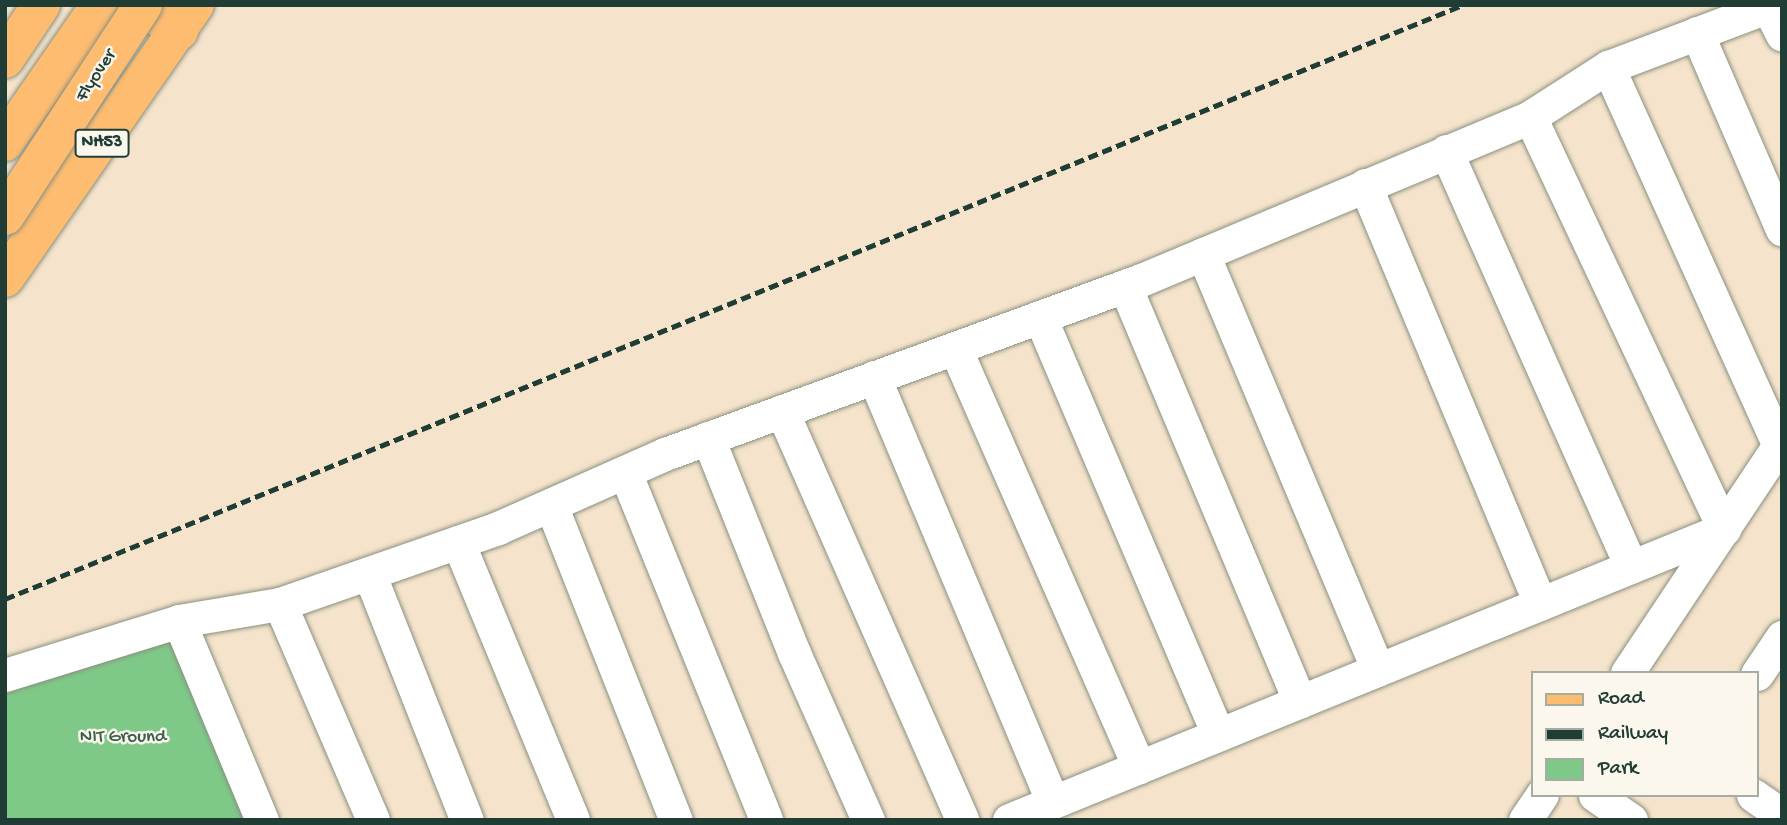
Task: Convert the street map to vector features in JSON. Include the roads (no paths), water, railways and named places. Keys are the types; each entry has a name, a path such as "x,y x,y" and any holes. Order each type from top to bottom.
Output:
{"main road":[{"path":"5,59 41,5"},
{"name":"Flyover","path":"5,142 100,5"},
{"path":"141,5 187,18"},
{"name":"Flyover","path":"5,216 141,5"},
{"name":"NH53","path":"5,278 187,18"}],"street":[{"path":"5,675 180,621 280,604 458,542 708,438 1125,286 1203,254 1530,117 1608,67 1698,33 1774,16"},
{"path":"1698,33 1782,229"},
{"path":"1608,67 1780,443 1628,671"},
{"path":"1530,117 1724,529"},
{"path":"1446,151 1631,567"},
{"path":"1365,186 1540,604"},
{"path":"1203,254 1378,670"},
{"path":"1125,286 1300,702"},
{"path":"1040,317 1218,735"},
{"path":"955,348 1139,767"},
{"path":"874,377 1053,802"},
{"path":"782,411 962,820"},
{"path":"708,438 794,653 868,820"},
{"path":"625,472 766,820"},
{"path":"551,505 676,820"},
{"path":"1009,820 1724,529"},
{"path":"458,542 573,820"},
{"path":"369,573 467,820"},
{"path":"280,604 373,820"},
{"path":"180,621 262,820"},
{"path":"1759,671 1782,637"},
{"path":"1525,820 1541,797"},
{"path":"1598,797 1632,820"}],"railway":[{"path":"5,599 1463,5"}],"park label":[{"name":"NIT Ground","path":"123,738"}]}
